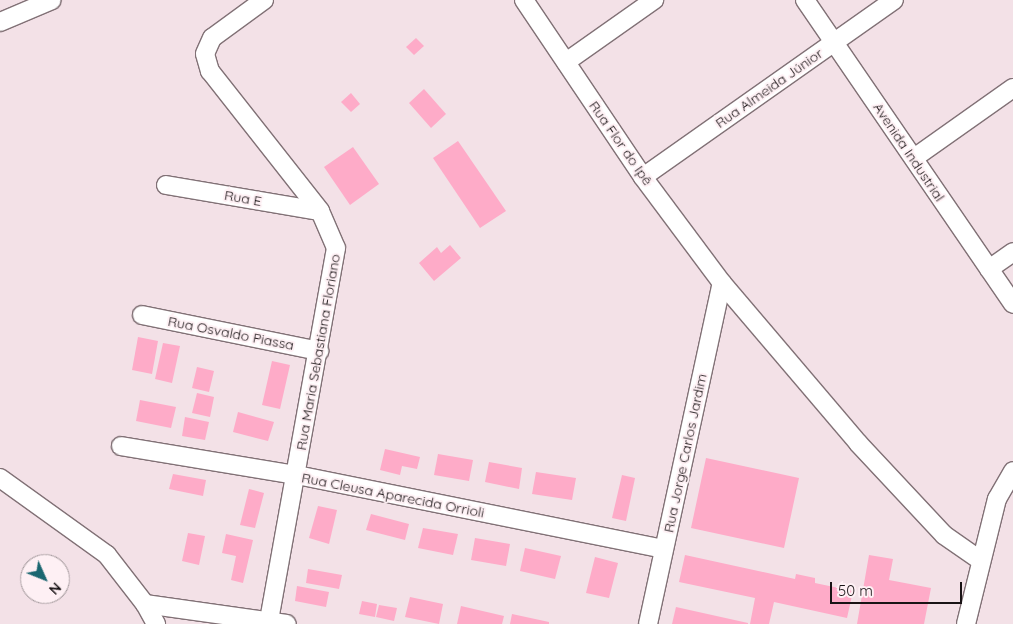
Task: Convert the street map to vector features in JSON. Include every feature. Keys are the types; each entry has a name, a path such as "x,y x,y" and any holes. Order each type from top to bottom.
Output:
{"street":[{"path":"0,22 52,0"},
{"name":"Rua Maria Sebastiana Floriano","path":"264,0 212,38 205,54 210,71 320,212 336,248 297,475 269,620"},
{"name":"Rua Flor do Ipê","path":"524,0 643,177 722,283 794,371 884,471 944,534 980,560"},
{"path":"566,62 654,0"},
{"name":"Avenida Industrial","path":"805,0 1013,304"},
{"name":"Rua Almeida Júnior","path":"643,177 894,0"},
{"path":"914,158 1013,88"},
{"name":"Rua E","path":"166,185 320,212"},
{"path":"989,269 1013,252"},
{"name":"Rua Jorge Carlos Jardim","path":"648,624 722,283"},
{"name":"Rua Osvaldo Piassa","path":"142,315 319,350"},
{"name":"Rua Cleusa Aparecida Orrioli","path":"121,446 297,475 664,549"},
{"path":"966,624 980,560 998,499 1013,471"},
{"path":"0,478 107,555 145,604 156,624"},
{"path":"145,604 287,624"}],"building":[{"path":"416,38 424,46 414,55 406,47"},
{"path":"424,89 446,114 431,128 409,103"},
{"path":"351,93 360,104 351,112 341,102"},
{"path":"458,141 506,211 480,228 433,158"},
{"path":"353,147 379,184 350,205 324,167"},
{"path":"450,245 461,258 434,281 419,263 437,247 441,253"},
{"path":"138,337 158,341 152,374 132,370"},
{"path":"163,343 180,346 172,383 155,379"},
{"path":"272,361 290,365 280,409 262,405"},
{"path":"197,367 214,371 209,392 192,388"},
{"path":"197,393 214,397 210,417 192,413"},
{"path":"140,400 176,407 171,428 136,421"},
{"path":"238,412 274,422 268,441 233,432"},
{"path":"185,417 209,422 205,440 182,436"},
{"path":"385,449 420,457 417,469 402,466 400,475 380,470"},
{"path":"438,454 473,460 469,481 434,475"},
{"path":"706,458 799,478 784,548 691,528"},
{"path":"489,462 522,468 519,489 485,482"},
{"path":"536,472 576,478 572,500 532,494"},
{"path":"173,474 206,480 203,496 169,489"},
{"path":"622,475 635,478 626,521 612,518"},
{"path":"249,489 264,493 255,528 240,525"},
{"path":"318,506 337,510 329,544 309,538"},
{"path":"371,514 409,524 405,540 366,530"},
{"path":"423,528 458,534 453,555 418,548"},
{"path":"188,533 205,536 199,565 182,561"},
{"path":"226,534 253,540 243,583 231,580 236,556 222,553"},
{"path":"475,538 510,544 506,566 471,560"},
{"path":"525,548 561,556 555,579 520,571"},
{"path":"685,555 795,579 796,574 815,578 815,583 853,591 847,618 774,602 769,624 750,624 755,598 679,582"},
{"path":"869,555 893,559 889,580 931,588 924,624 857,624"},
{"path":"595,557 618,563 609,598 586,593"},
{"path":"308,569 342,575 339,589 306,583"},
{"path":"297,586 329,592 326,607 295,601"},
{"path":"410,597 443,604 439,624 405,617"},
{"path":"362,601 377,604 375,617 359,614"},
{"path":"379,605 397,608 394,621 376,617"},
{"path":"461,606 504,616 502,624 457,624"},
{"path":"676,607 748,623 748,624 672,624"},
{"path":"512,614 549,622 549,624 510,624"}]}
